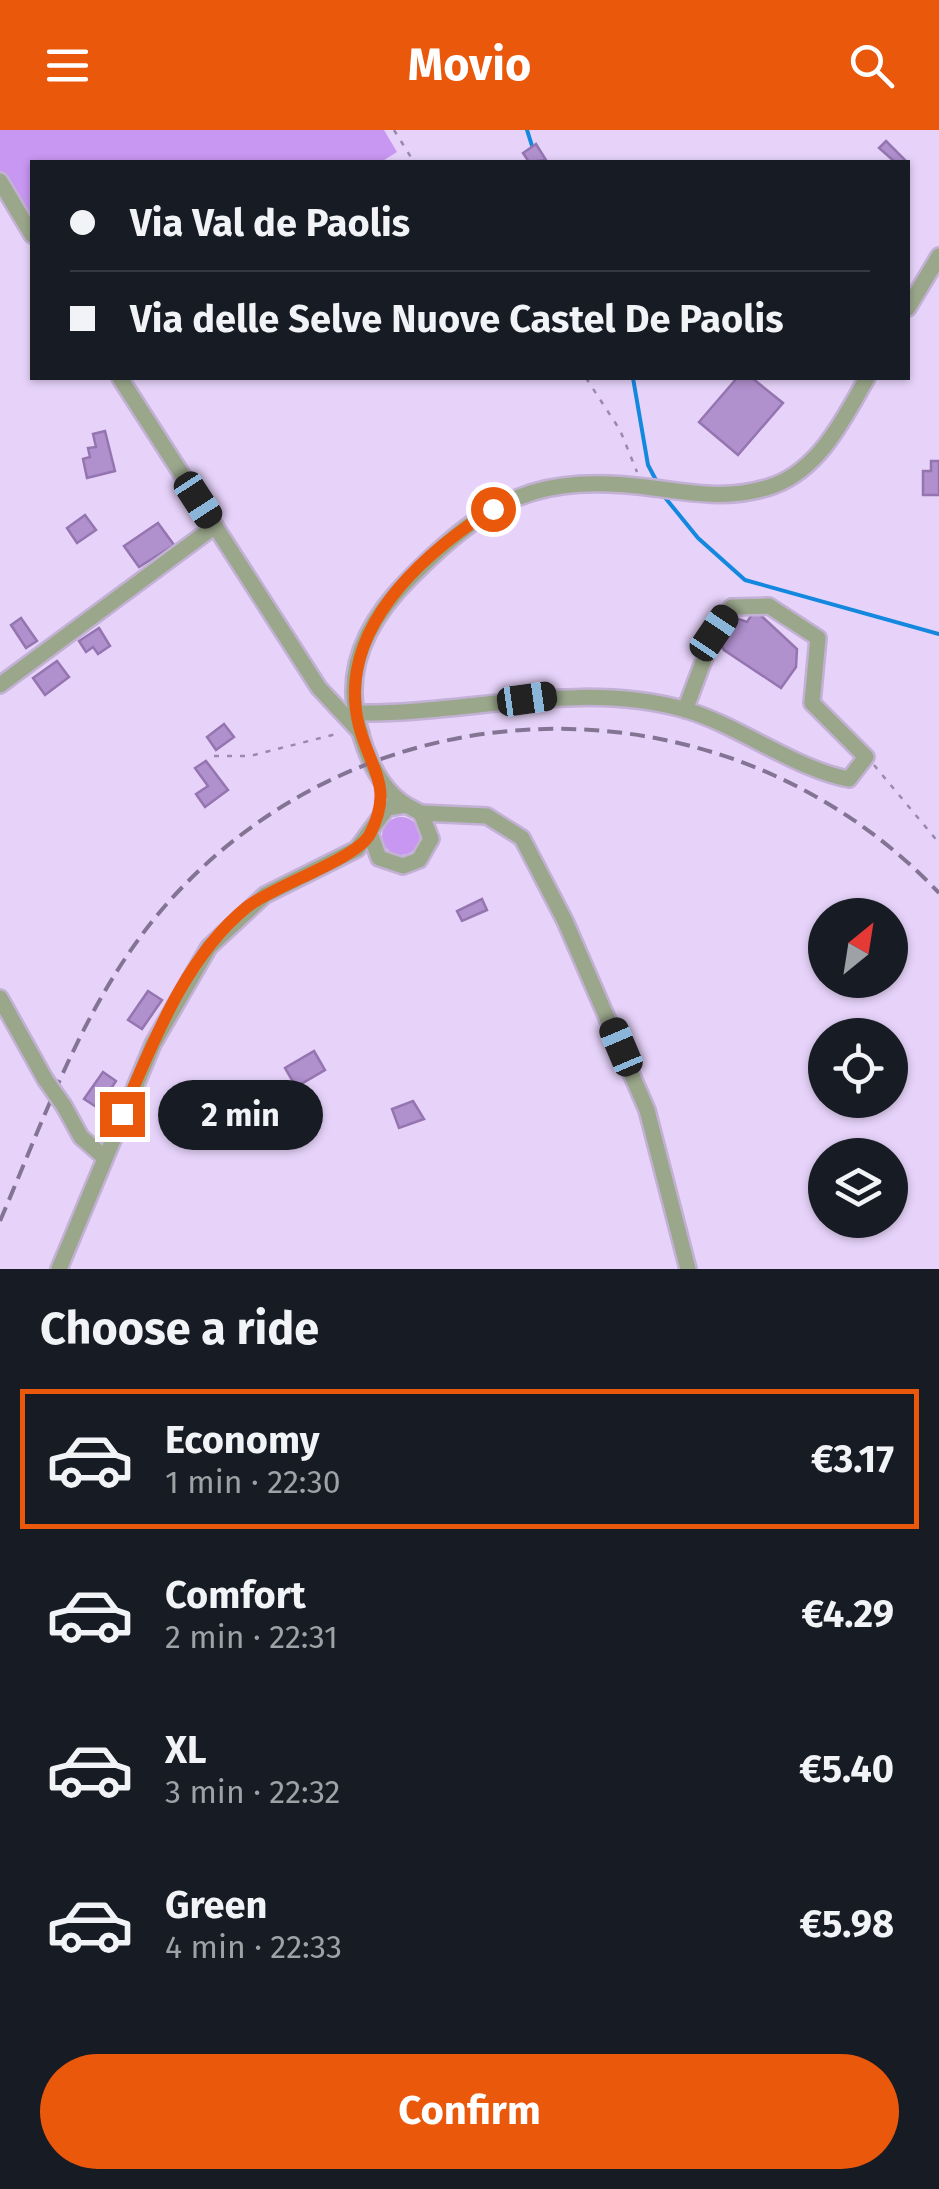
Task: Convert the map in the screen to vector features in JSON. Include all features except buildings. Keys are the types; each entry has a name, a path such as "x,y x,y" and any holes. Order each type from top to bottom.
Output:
{"street":[{"path":"0,181 30,232"},
{"path":"910,305 939,256"},
{"path":"121,380 318,688 358,725"},
{"path":"688,1269 648,1110 552,892 512,828 487,816 422,813 406,806 382,784 358,725 357,665 376,619 404,584 460,531 506,502 545,487 592,482 738,494 794,476 829,441 866,380"},
{"path":"0,685 215,526"},
{"path":"358,725 396,714 556,695 685,710 780,750 829,776 848,780 866,757 812,703 818,638 769,606 732,607 714,633 685,710"},
{"path":"342,858 370,834 379,814 382,784"},
{"path":"379,814 406,806"},
{"path":"422,813 431,838"},
{"path":"370,834 374,851 386,863 403,866 425,854 431,838 451,816"},
{"path":"59,1269 152,1044 217,938 264,895 342,858 374,851"},
{"path":"0,998 82,1137 104,1157"}],"path":[{"path":"394,130 413,160"},
{"path":"587,380 620,430 643,487"},
{"path":"214,756 250,756 358,725"},
{"path":"866,757 891,781 939,843"}],"shaded area":[{"path":"0,130 384,130 397,152 384,160 30,160 30,229 0,179"},
{"path":"401,817 415,822 420,836 415,850 401,855 387,850 382,836 387,822"}],"waterway":[{"path":"527,130 533,149"},
{"path":"633,380 648,465 657,482"},
{"path":"663,495 698,538 745,580 939,634"}],"railway":[{"path":"0,1221 70,1057 112,978 137,941 165,906 248,830 342,775 443,741 549,729 655,738 758,768 853,820 939,893"}],"route":[{"path":"122,1114 152,1044 217,938 264,895 342,858 370,834 382,802 382,784 361,734 354,692 366,639 392,596 452,538 493,509"}]}
